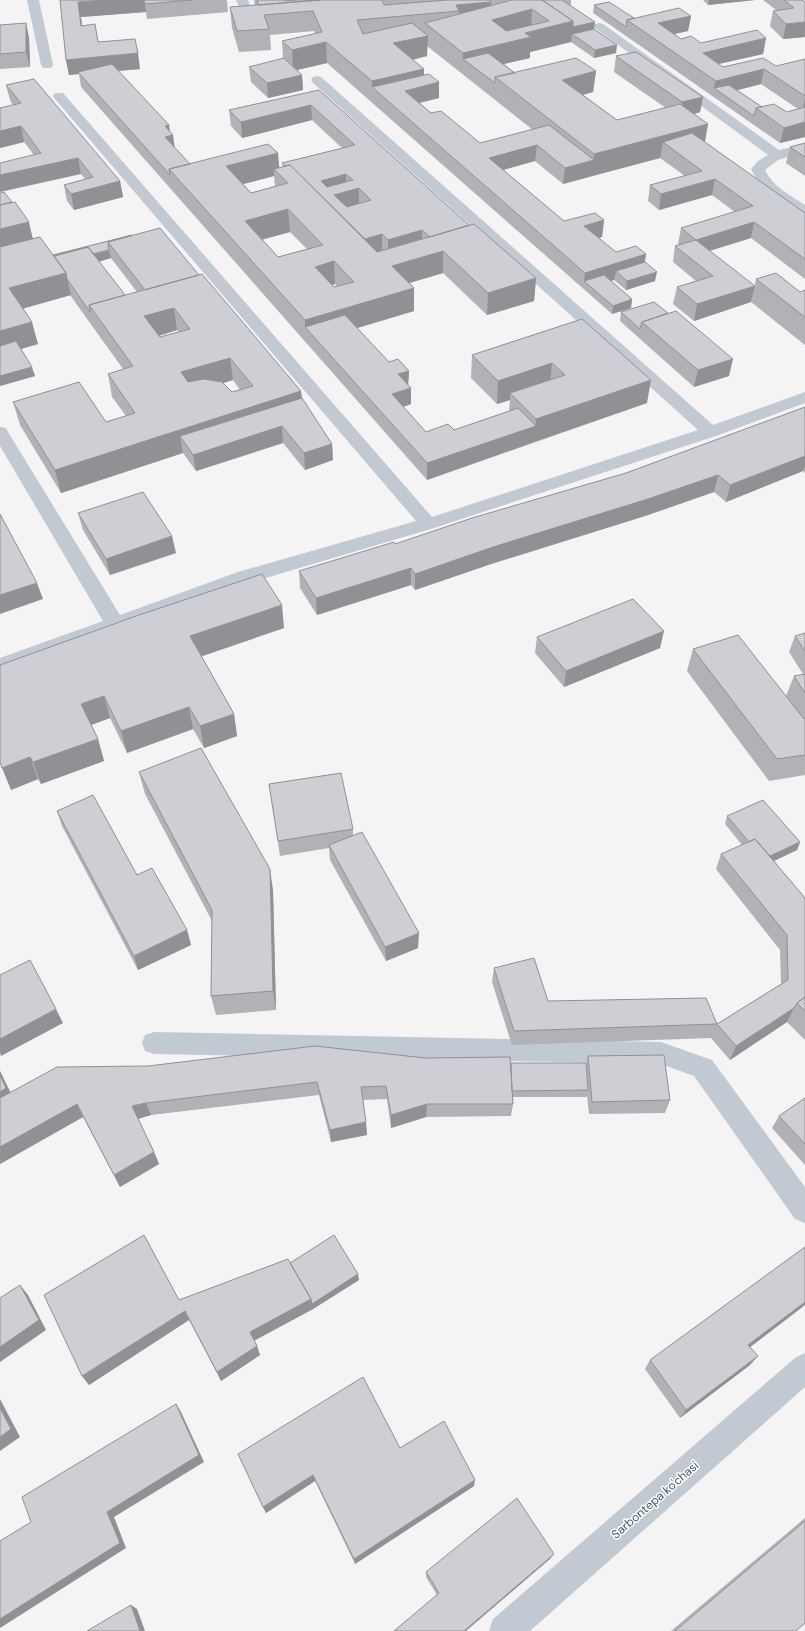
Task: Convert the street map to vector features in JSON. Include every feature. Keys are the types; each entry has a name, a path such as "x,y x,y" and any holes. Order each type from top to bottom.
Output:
{"street":[{"path":"33,0 47,65"},
{"path":"242,0 246,12"},
{"path":"599,26 776,155"},
{"path":"317,80 710,432"},
{"path":"59,96 428,524"},
{"path":"805,148 776,155 764,162 758,169 761,178 773,189 805,211"},
{"path":"0,666 245,577 428,524 710,432 805,397"},
{"path":"0,432 115,624"},
{"path":"154,1043 662,1053 703,1068 805,1210"},
{"name":"Sarbontepa ko'chasi","path":"504,1631 805,1368"}],"building":[{"path":"60,0 105,0 78,2 81,26 95,24 98,42 135,39 138,53 66,60"},
{"path":"144,0 192,0 145,4"},
{"path":"257,0 285,1 320,0 259,5"},
{"path":"320,0 382,0 384,5 448,0 490,0 491,2 456,5 459,11 357,20 363,34 412,23 428,36 393,43 424,69 372,81 326,42 292,50 282,41 322,32 313,11 264,15 269,29 237,31 230,7"},
{"path":"512,0 542,0 573,21 525,33 531,37 463,53 425,23","holes":["532,9 549,21 506,31 492,20"]},
{"path":"542,0 562,0 595,22 573,27 573,21"},
{"path":"784,0 803,0 805,2 805,22 786,24 773,11 794,8"},
{"path":"609,2 634,18 627,20 626,27 594,5"},
{"path":"679,8 691,16 658,23 681,39 691,36 701,43 757,30 766,38 703,53 723,67 763,58 776,66 805,59 805,96 764,69 716,81 627,20"},
{"path":"26,23 26,52 0,54 0,25"},
{"path":"594,29 617,45 595,50 572,34"},
{"path":"636,52 703,97 682,102 616,56"},
{"path":"488,53 515,73 495,77 495,83 463,59"},
{"path":"284,58 302,75 267,83 249,67"},
{"path":"576,58 596,71 562,80 617,120 680,104 708,124 594,154 495,77"},
{"path":"112,64 169,125 165,126 173,135 165,137 190,164 169,169 170,175 78,72"},
{"path":"429,74 439,82 405,91 431,113 441,111 480,143 549,125 594,160 565,168 537,145 489,158 564,221 595,213 604,220 584,226 616,252 636,246 646,254 585,273 372,87"},
{"path":"34,79 120,181 71,194 64,185 93,177 78,158 0,175 0,163 41,153 21,126 0,131 0,108 21,103 6,85"},
{"path":"729,85 762,107 756,108 754,116 714,88"},
{"path":"319,90 469,225 430,237 422,230 388,240 382,234 365,239 290,165 285,166 282,163 355,145 311,105 241,122 229,110","holes":["346,174 353,180 327,187 321,181","359,188 371,200 347,207 334,195"]},
{"path":"774,104 787,112 805,107 805,122 784,128 756,108"},
{"path":"692,133 805,213 805,259 754,222 696,240 681,228 753,206 715,179 661,194 650,185 702,171 663,142"},
{"path":"805,143 805,157 790,147"},
{"path":"268,144 278,153 226,166 251,193 288,183 274,169 290,165 377,252 474,224 536,278 488,293 443,251 392,266 414,288 305,320 169,169","holes":["288,209 323,245 278,257 245,221","334,261 354,282 334,287 315,267"]},
{"path":"4,192 12,202 0,205 0,193"},
{"path":"15,202 29,222 0,229 0,205"},
{"path":"160,228 199,275 145,290 108,242"},
{"path":"132,235 108,242 109,250 93,254 88,247 53,255"},
{"path":"40,237 66,273 9,288 32,322 0,331 0,247"},
{"path":"696,240 755,286 697,304 677,287 713,276 675,246"},
{"path":"88,247 125,295 89,305 90,312 67,279 66,273 54,256"},
{"path":"645,262 657,272 627,281 616,271"},
{"path":"776,273 800,292 805,290 805,317 756,279"},
{"path":"202,274 301,391 55,470 13,402 79,382 106,422 135,413 108,374 133,366 89,305","holes":["174,308 190,329 160,337 144,316","230,358 253,386 232,392 222,382 204,379 188,382 181,372"]},
{"path":"604,275 632,299 613,306 584,281"},
{"path":"654,302 668,313 642,322 640,329 621,312"},
{"path":"676,311 733,359 698,370 642,322"},
{"path":"345,315 389,362 398,359 409,371 398,374 411,388 392,394 426,432 448,424 454,430 518,408 536,426 427,463 305,327"},
{"path":"582,319 651,380 536,419 510,393 565,375 552,363 498,381 472,355"},
{"path":"16,341 32,367 0,376 0,346"},
{"path":"302,398 332,444 304,453 282,426 193,455 180,436"},
{"path":"805,407 805,456 730,485 718,475 648,499 493,547 415,574 411,568 316,598 299,571 394,542 395,544 472,518 626,473"},
{"path":"143,492 172,536 106,559 78,513"},
{"path":"0,514 37,583 0,595"},
{"path":"262,574 282,605 190,636 234,714 200,726 189,707 121,731 104,696 81,704 98,739 33,762 30,757 2,768 0,762 0,665 139,615"},
{"path":"633,599 664,631 566,671 537,637"},
{"path":"805,633 805,651 795,636"},
{"path":"738,635 804,719 805,718 805,755 777,759 693,649"},
{"path":"805,674 805,693 794,676"},
{"path":"201,748 270,869 273,991 211,996 212,910 139,772"},
{"path":"341,773 353,829 278,841 269,784"},
{"path":"93,795 137,875 152,868 187,930 134,956 57,811"},
{"path":"763,800 800,842 770,856 755,839 749,842 727,816"},
{"path":"362,832 419,933 385,947 329,845"},
{"path":"755,839 805,898 805,997 797,1003 794,1008 736,1046 717,1024 788,980 787,935 721,854"},
{"path":"534,958 548,1001 706,998 717,1024 514,1031 494,968"},
{"path":"30,960 56,1009 0,1039 0,975"},
{"path":"805,997 805,1011 797,1003"},
{"path":"315,1046 425,1058 510,1057 513,1104 427,1104 391,1115 386,1086 361,1087 366,1122 330,1130 317,1082 132,1106 154,1152 114,1175 77,1104 0,1147 0,1098 57,1067 148,1066"},
{"path":"664,1055 670,1100 592,1102 588,1056"},
{"path":"511,1063 586,1063 588,1090 512,1091"},
{"path":"0,1075 6,1088 0,1092"},
{"path":"805,1098 805,1144 779,1116"},
{"path":"144,1235 179,1300 288,1259 311,1299 250,1332 257,1346 217,1372 185,1311 82,1376 44,1295"},
{"path":"334,1235 358,1274 312,1304 311,1299 290,1263"},
{"path":"805,1247 805,1302 748,1345 758,1356 686,1410 650,1360"},
{"path":"20,1285 39,1320 0,1347 0,1298"},
{"path":"363,1377 400,1448 444,1421 475,1480 354,1559 313,1475 263,1507 238,1454"},
{"path":"176,1404 199,1455 107,1512 120,1543 0,1619 0,1541 31,1522 22,1497"},
{"path":"0,1408 11,1429 0,1437"},
{"path":"517,1498 554,1554 464,1631 394,1631 439,1593 426,1572"},
{"path":"805,1521 805,1623 796,1631 675,1631"},
{"path":"131,1605 140,1631 87,1631"}]}
